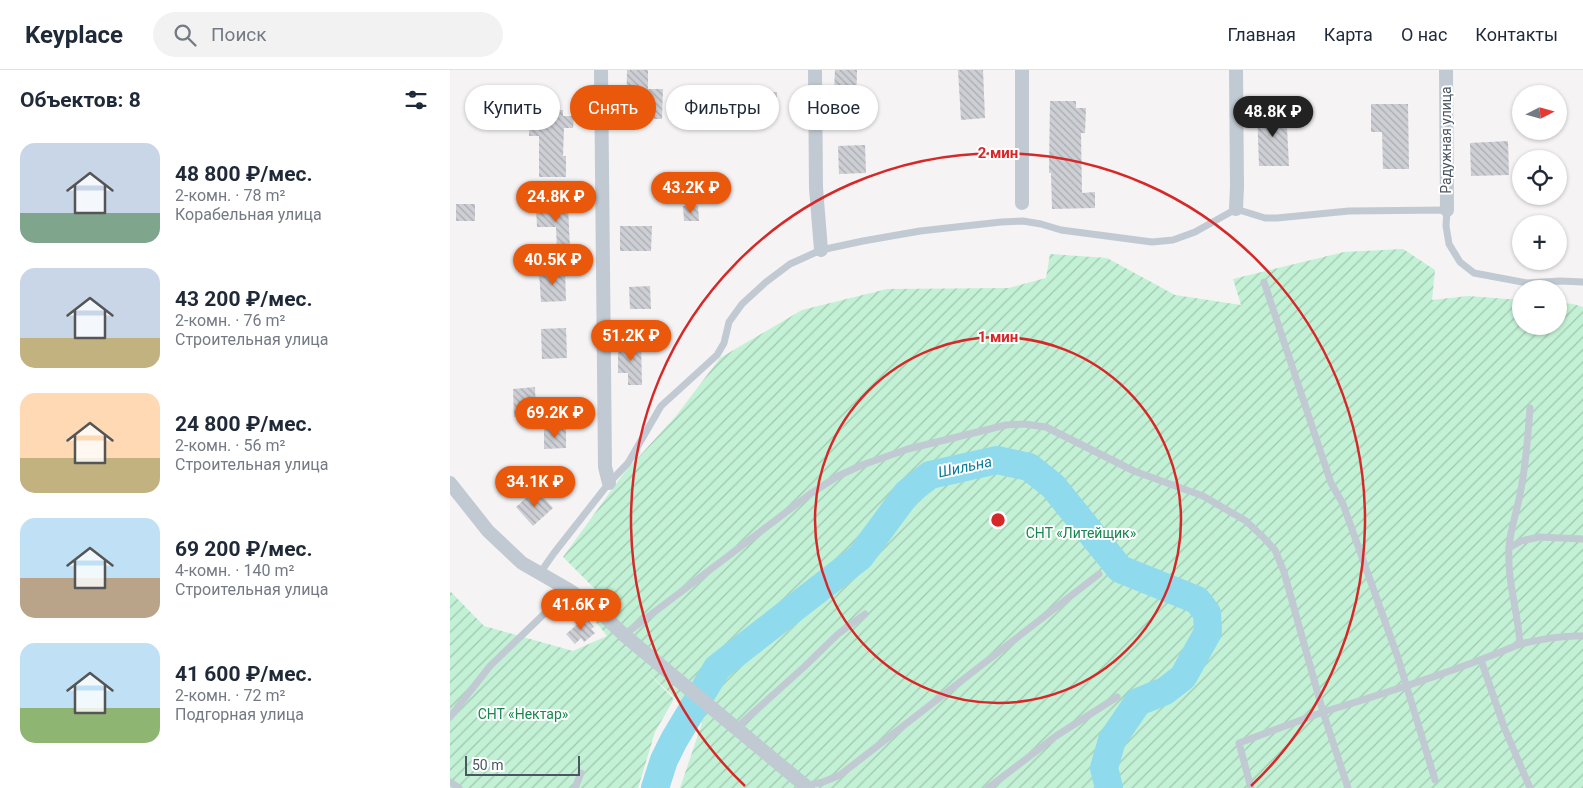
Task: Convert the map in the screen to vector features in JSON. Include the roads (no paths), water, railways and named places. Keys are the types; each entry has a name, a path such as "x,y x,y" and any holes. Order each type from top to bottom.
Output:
{"street":[{"path":"601,70 605,467 609,484"},
{"path":"815,70 816,188 822,250"},
{"path":"1022,70 1022,202"},
{"path":"1236,70 1236,209"},
{"name":"Радужная улица","path":"1446,70 1447,210"},
{"path":"450,483 488,531 522,563 569,590 599,611 624,635 806,787"}],"lane":[{"path":"540,573 609,484 628,463 661,406 718,355 724,343 729,322 742,304 790,264 822,250 920,231 1000,222 1023,221 1061,230 1152,242 1174,240 1194,232 1236,209 1265,218 1349,210 1447,210 1446,226 1449,244 1460,262 1474,273 1527,283 1583,282"},
{"path":"1264,282 1331,483 1343,504 1398,658 1436,780"},
{"path":"1520,644 1519,624 1512,592 1508,559 1510,535 1520,495 1526,457 1530,408"},
{"path":"624,635 810,494 838,476 862,465 908,449 1006,425 1024,424 1046,428 1134,470 1203,496 1246,521 1264,536 1275,550 1284,572 1323,712 1348,788"},
{"path":"1509,548 1521,541 1539,538 1583,539"},
{"path":"806,787 840,775 1099,574"},
{"path":"450,717 490,666 569,590"},
{"path":"730,724 804,667 838,634 865,614"},
{"path":"1251,788 1239,742 1323,712 1406,687 1520,644 1542,638 1583,636"},
{"path":"1481,660 1504,727 1530,788"},
{"path":"988,788 1056,736 1117,698"},
{"path":"575,788 582,773"},
{"path":"450,782 459,788"}],"waterway":[{"name":"Шильна","path":"655,788 664,760 674,740 717,668 860,557 907,493 930,475 997,460 1029,467 1053,486 1120,569 1197,600 1207,613 1208,632 1183,677 1165,691 1138,702 1112,740 1104,768 1109,788"}],"park label":[{"name":"СНТ «Литейщик»","path":"1081,533"},
{"name":"СНТ «Нектар»","path":"523,714"}]}
